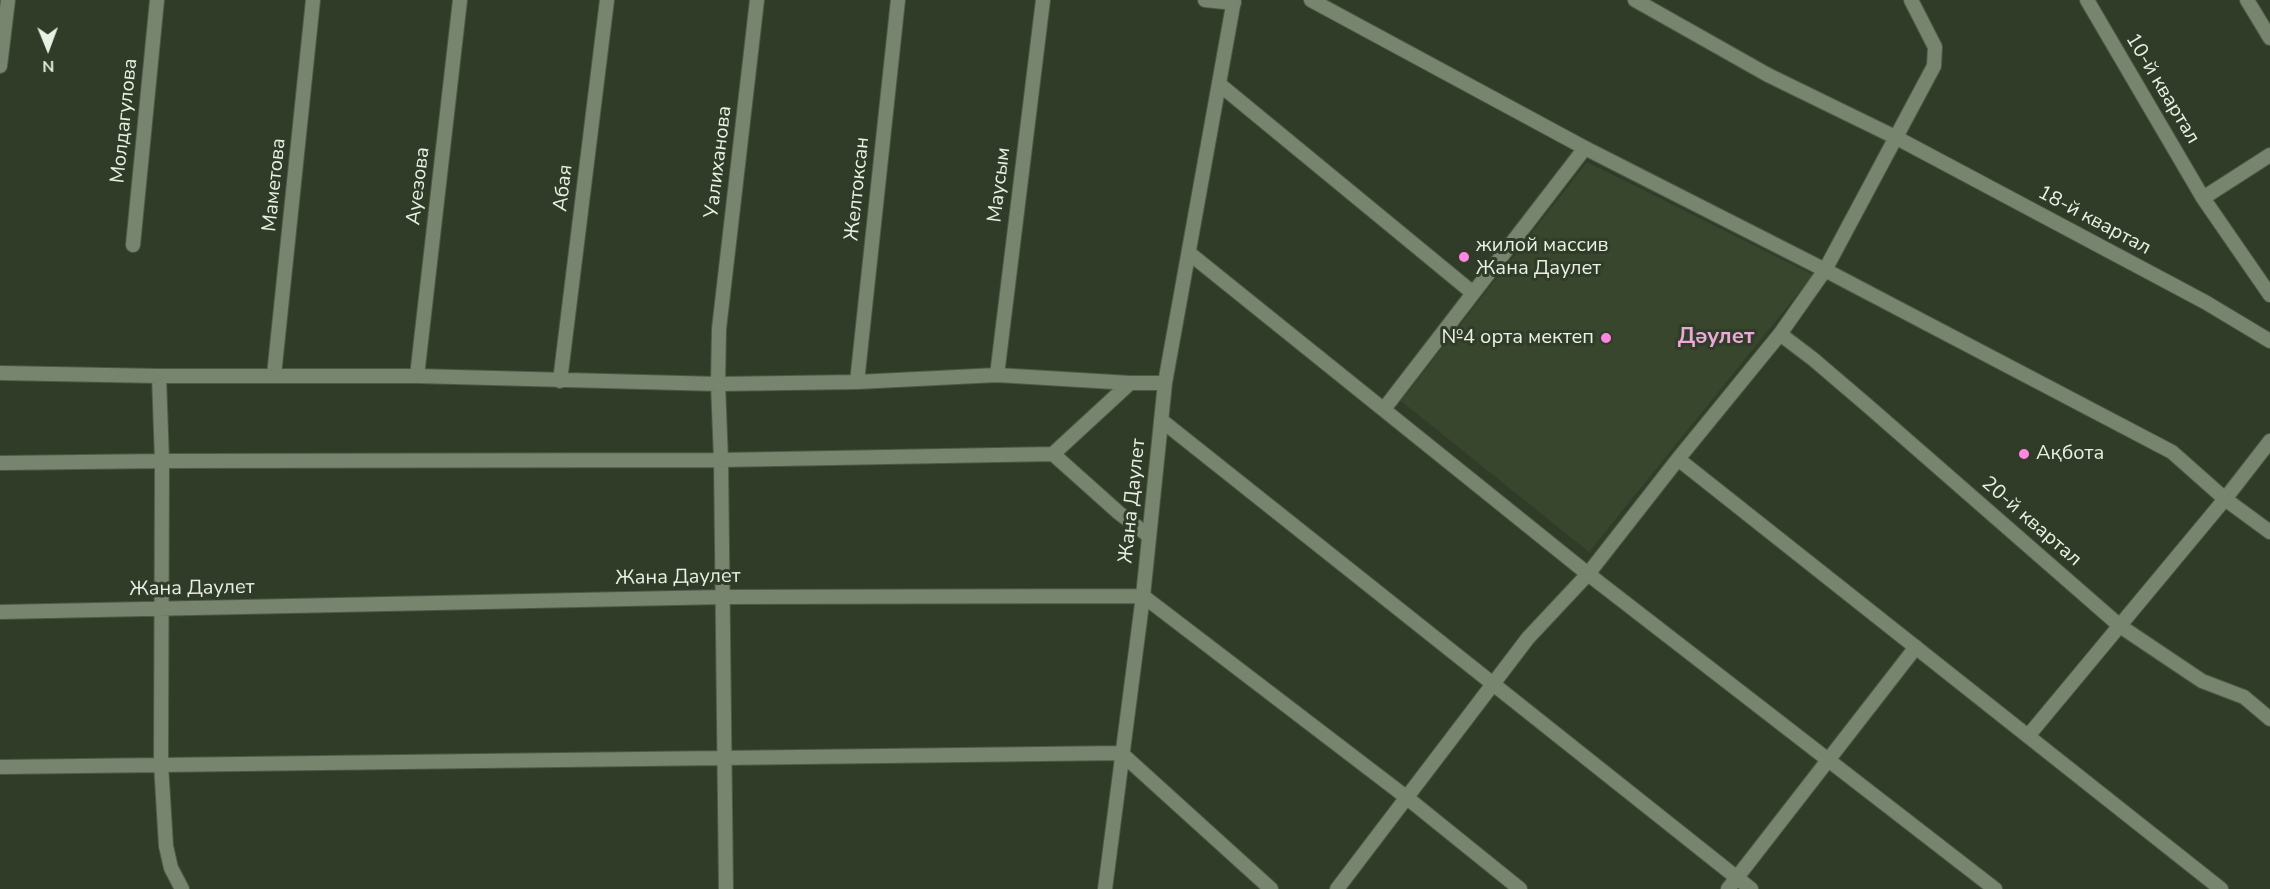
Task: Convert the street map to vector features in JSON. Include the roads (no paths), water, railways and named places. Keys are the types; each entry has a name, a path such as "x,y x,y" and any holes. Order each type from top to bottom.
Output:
{"street":[{"path":"0,66 8,0"},
{"name":"Молдагулова","path":"133,245 157,0"},
{"name":"Маметова","path":"274,375 314,0"},
{"name":"Ауезова","path":"417,376 460,0"},
{"name":"Абая","path":"560,381 607,0"},
{"name":"Уалиханова","path":"726,889 719,329 757,0"},
{"name":"Желтоксан","path":"857,382 898,0"},
{"name":"Маусым","path":"997,375 1043,0"},
{"path":"1205,0 1234,2"},
{"path":"1311,0 1585,148 1825,270 2172,452 2225,499 2270,532"},
{"name":"18-й квартал","path":"1635,0 1768,75 1897,138 2205,302 2270,341"},
{"path":"1337,889 1528,638 1588,574 1780,334 1825,270 1934,66 1935,47 1911,0"},
{"name":"10-й квартал","path":"2087,0 2204,198 2270,295"},
{"path":"2247,0 2270,38"},
{"name":"Жана Даулет","path":"0,612 723,597 1143,596 1165,383 1234,2"},
{"path":"1219,84 1473,293"},
{"path":"1384,410 1585,148"},
{"path":"2204,198 2270,155"},
{"path":"1189,253 1588,574 1995,889"},
{"name":"20-й квартал","path":"1780,334 1859,398 2120,626 2202,681 2244,697 2270,718"},
{"path":"0,373 159,376 417,376 718,384 857,382 997,375 1165,383"},
{"path":"159,376 162,460 161,764 166,846 171,868 182,889"},
{"path":"0,463 162,460 721,460 1053,454 1130,383"},
{"path":"1161,420 1751,889"},
{"path":"2028,736 2225,499 2270,441"},
{"path":"1053,454 1119,513 1149,536"},
{"path":"1678,459 2221,889"},
{"path":"1105,889 1143,596 1406,798 1520,889"},
{"path":"1728,889 1916,648"},
{"path":"0,767 724,760 1121,753 1271,889"}],"place":[{"name":"жилой массив Жана Даулет","path":"1464,257"},
{"name":"№4 орта мектеп","path":"1606,338"},
{"name":"Ақбота","path":"2024,454"}],"district":[{"name":"Дәулет","path":"1716,338"}]}
